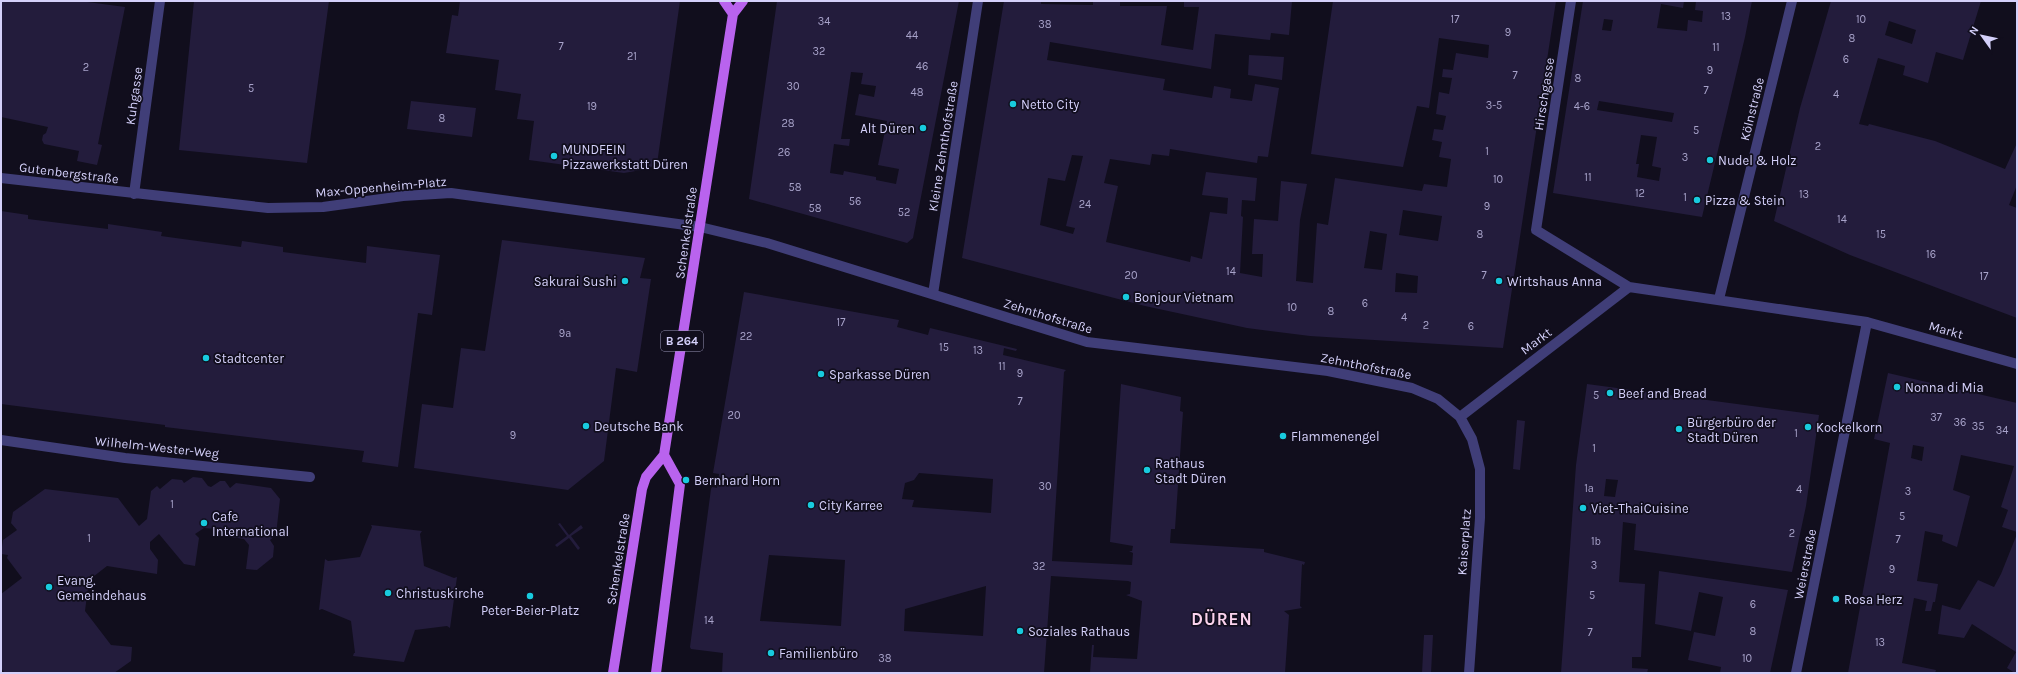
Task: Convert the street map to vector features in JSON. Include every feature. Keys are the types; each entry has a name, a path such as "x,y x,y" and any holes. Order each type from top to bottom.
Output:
{"main road":[{"path":"724,1 733,14"},
{"name":"Schenkelstraße","path":"613,673 642,489 646,477 664,455 733,14 743,1"},
{"path":"656,673 680,484 664,455"}],"street":[{"name":"Kuhgasse","path":"134,194 160,1"},
{"name":"Kleine Zehnthofstraße","path":"933,294 978,1"},
{"name":"Hirschgasse","path":"1542,190 1571,1"},
{"name":"Kölnstraße","path":"1719,299 1792,1"},
{"name":"Gutenbergstraße","path":"1,178 134,194"},
{"name":"Markt","path":"1542,190 1536,230 1629,287 1719,299 1867,322 2017,364"},
{"name":"Max-Oppenheim-Platz","path":"134,194 268,208 324,207 403,196 451,193 700,227"},
{"name":"Zehnthofstraße","path":"700,227 767,243 1087,342 1328,371 1412,388 1438,399 1460,417"},
{"name":"Markt","path":"1460,417 1629,287"},
{"name":"Weierstraße","path":"1796,673 1867,322"},
{"name":"Kaiserplatz","path":"1460,417 1472,439 1480,469 1480,518 1469,673"},
{"name":"Wilhelm-Wester-Weg","path":"1,440 125,458 310,477"}],"building":[{"path":"1,1 80,1 125,7 98,144 102,145 97,165 77,161 79,151 44,144 42,140 43,135 46,133 48,127 1,117"},
{"path":"194,1 329,1 307,163 179,150"},
{"path":"460,1 680,1 657,164 647,169 624,173 529,160 534,121 517,119 521,94 495,90 499,60 446,53 452,15 458,16"},
{"path":"777,1 959,1 913,238 907,243 749,199","holes":["851,72 863,73 861,84 876,86 874,97 859,94 855,115 887,121 878,165 899,169 896,184 876,180 876,177 844,171 843,175 830,173 834,144 849,146 850,139 841,139"]},
{"path":"1004,1 1041,1 1041,4 1093,5 1093,1 1120,1 1120,6 1167,6 1161,45 1193,50 1199,7 1184,7 1184,1 1292,1 1289,35 1271,33 1270,40 1215,34 1211,69 1050,42 1047,60 1165,79 1163,90 1212,98 1214,86 1231,89 1230,98 1252,101 1255,84 1279,88 1268,157 1258,156 1257,163 1170,149 1169,156 1152,154 1150,165 1110,159 1104,183 1118,186 1106,242 1190,262 1191,256 1202,259 1210,212 1227,214 1228,198 1202,195 1206,172 1257,178 1255,201 1242,200 1241,216 1243,217 1240,273 1262,277 1263,254 1252,254 1254,219 1278,221 1281,181 1307,184 1300,220 1296,281 1313,283 1317,223 1328,225 1335,178 1422,191 1424,184 1447,187 1451,159 1439,157 1442,142 1432,140 1434,129 1443,130 1446,116 1436,114 1439,92 1449,94 1452,78 1442,77 1443,69 1453,70 1456,53 1488,58 1489,45 1439,38 1429,108 1417,106 1403,167 1311,154 1333,1 1556,1 1503,348 1310,336 1247,328 1145,306 962,258","holes":["1072,155 1083,156 1066,226 1075,228 1073,234 1040,225 1048,178 1065,181","1403,210 1442,216 1438,241 1399,235","1370,231 1387,234 1382,270 1364,268","1396,273 1418,276 1417,293 1395,292"]},
{"path":"1583,1 1684,1 1683,8 1661,4 1657,28 1687,31 1688,20 1702,22 1703,11 1695,10 1696,1 1752,1 1745,37 1702,217 1553,193","holes":["1604,19 1613,20 1611,31 1602,30","1599,101 1674,113 1672,122 1597,110","1641,135 1657,137 1652,166 1661,168 1659,181 1637,177 1639,164 1636,164"]},
{"path":"1831,1 1981,1 1963,60 1936,52 1928,83 1903,75 1905,66 1878,58 1859,124 1868,126 1869,124 1935,141 2005,169 2017,143 2017,185 2009,205 2017,208 2017,318 1850,255 1774,221 1800,108","holes":["1889,21 1916,30 1912,44 1885,35"]},
{"path":"1249,55 1284,57 1282,80 1248,75"},
{"path":"411,101 476,108 472,137 407,129"},
{"name":"Stadtcenter","path":"1,211 28,215 28,219 108,229 108,224 162,232 161,236 241,247 242,241 283,247 283,252 366,263 367,246 440,255 432,315 418,313 398,467 362,462 364,451 165,427 165,425 1,404"},
{"path":"502,240 645,258 640,278 651,279 637,372 616,368 604,461 568,490 414,468 422,404 453,408 461,348 485,351"},
{"path":"744,292 899,320 897,327 928,335 930,328 1017,349 1016,351 1004,348 1003,355 1066,370 1064,372 1052,561 1132,565 1133,553 1129,551 1132,551 1133,546 1110,542 1121,384 1181,397 1180,411 1183,412 1175,529 1171,529 1170,543 1264,549 1264,552 1305,562 1304,565 1302,564 1300,606 1302,608 1284,611 1289,615 1285,673 1090,673 1092,645 1094,645 1093,657 1137,659 1142,601 1126,595 1130,594 1131,582 1128,581 1051,576 1044,673 722,673 723,653 691,649 690,647 711,489 712,487 717,488 719,474 713,473","holes":["919,473 993,479 991,513 912,507 914,500 902,499 905,483 914,480","769,555 845,560 841,626 760,621","986,586 983,636 904,631 905,609"]},
{"path":"1888,373 2017,403 2017,532 2002,527 2008,510 2001,507 2014,466 1961,455 1953,490 1970,496 1957,547 1942,541 1943,535 1925,531 1917,581 1938,584 1935,602 1933,602 1931,611 1925,611 1927,601 1914,598 1902,663 1936,670 1935,673 1848,673 1890,443 1874,439","holes":["1913,445 1924,447 1922,461 1911,458"]},
{"path":"1587,384 1819,415 1806,506 1792,572 1634,550 1636,524 1623,522 1619,582 1645,584 1641,657 1632,657 1632,668 1648,669 1647,673 1561,673 1576,465","holes":["1606,479 1618,480 1615,497 1604,496"]},
{"path":"1517,420 1525,421 1520,470 1513,469"},
{"name":"Evang. Gemeindehaus","path":"193,477 202,478 208,486 211,487 220,481 225,481 230,488 236,483 271,488 280,499 276,535 270,540 274,546 273,557 257,570 246,569 249,545 244,539 231,537 226,530 204,528 195,534 199,538 195,566 184,564 159,534 150,542 150,549 158,560 157,574 107,566 89,580 85,611 111,645 132,647 131,661 114,673 5,673 1,668 1,594 22,578 7,558 8,555 1,554 3,540 17,530 11,523 13,512 45,489 118,498 139,526 147,519 151,491 157,486 160,489 172,479 182,480 184,483"},
{"path":"560,523 569,535 581,525 583,528 571,536 580,548 578,550 569,538 557,547 555,545 567,536 558,524"},
{"name":"Christuskirche","path":"371,525 422,531 420,534 424,566 454,578 457,577 450,628 447,626 415,630 404,662 353,656 355,653 351,621 322,609 319,610 325,559 328,561 360,557 372,527"},
{"path":"2017,534 2017,673 2015,673 2007,668 2016,652 1972,624 1964,638 1938,634 1942,605 1960,610 1978,580 1994,587 2001,574"},
{"path":"1659,571 1788,590 1770,673 1720,673 1721,667 1688,660 1694,632 1715,636 1723,597 1699,592 1691,631 1655,624"},
{"path":"1424,635 1433,635 1431,673 1422,673"}],"place":[{"name":"Netto City","path":"1013,104"},
{"name":"Alt Düren","path":"923,128"},
{"name":"MUNDFEIN Pizzawerkstatt Düren","path":"554,156"},
{"name":"Nudel & Holz","path":"1710,160"},
{"name":"Pizza & Stein","path":"1697,200"},
{"name":"Sakurai Sushi","path":"625,281"},
{"name":"Wirtshaus Anna","path":"1499,281"},
{"name":"Bonjour Vietnam","path":"1126,297"},
{"name":"Stadtcenter","path":"206,358"},
{"name":"Sparkasse Düren","path":"821,374"},
{"name":"Nonna di Mia","path":"1897,387"},
{"name":"Beef and Bread","path":"1610,393"},
{"name":"Deutsche Bank","path":"586,426"},
{"name":"Kockelkorn","path":"1808,427"},
{"name":"Bürgerbüro der Stadt Düren","path":"1679,429"},
{"name":"Flammenengel","path":"1283,436"},
{"name":"Rathaus Stadt Düren","path":"1147,470"},
{"name":"Bernhard Horn","path":"686,480"},
{"name":"City Karree","path":"811,505"},
{"name":"Viet-ThaiCuisine","path":"1583,508"},
{"name":"Cafe International","path":"204,523"},
{"name":"Evang. Gemeindehaus","path":"49,587"},
{"name":"Christuskirche","path":"388,593"},
{"name":"Peter-Beier-Platz","path":"530,596"},
{"name":"Rosa Herz","path":"1836,599"},
{"name":"Soziales Rathaus","path":"1020,631"},
{"name":"Familienbüro","path":"771,653"}],"district":[{"name":"DÜREN","path":"1222,619"}]}
